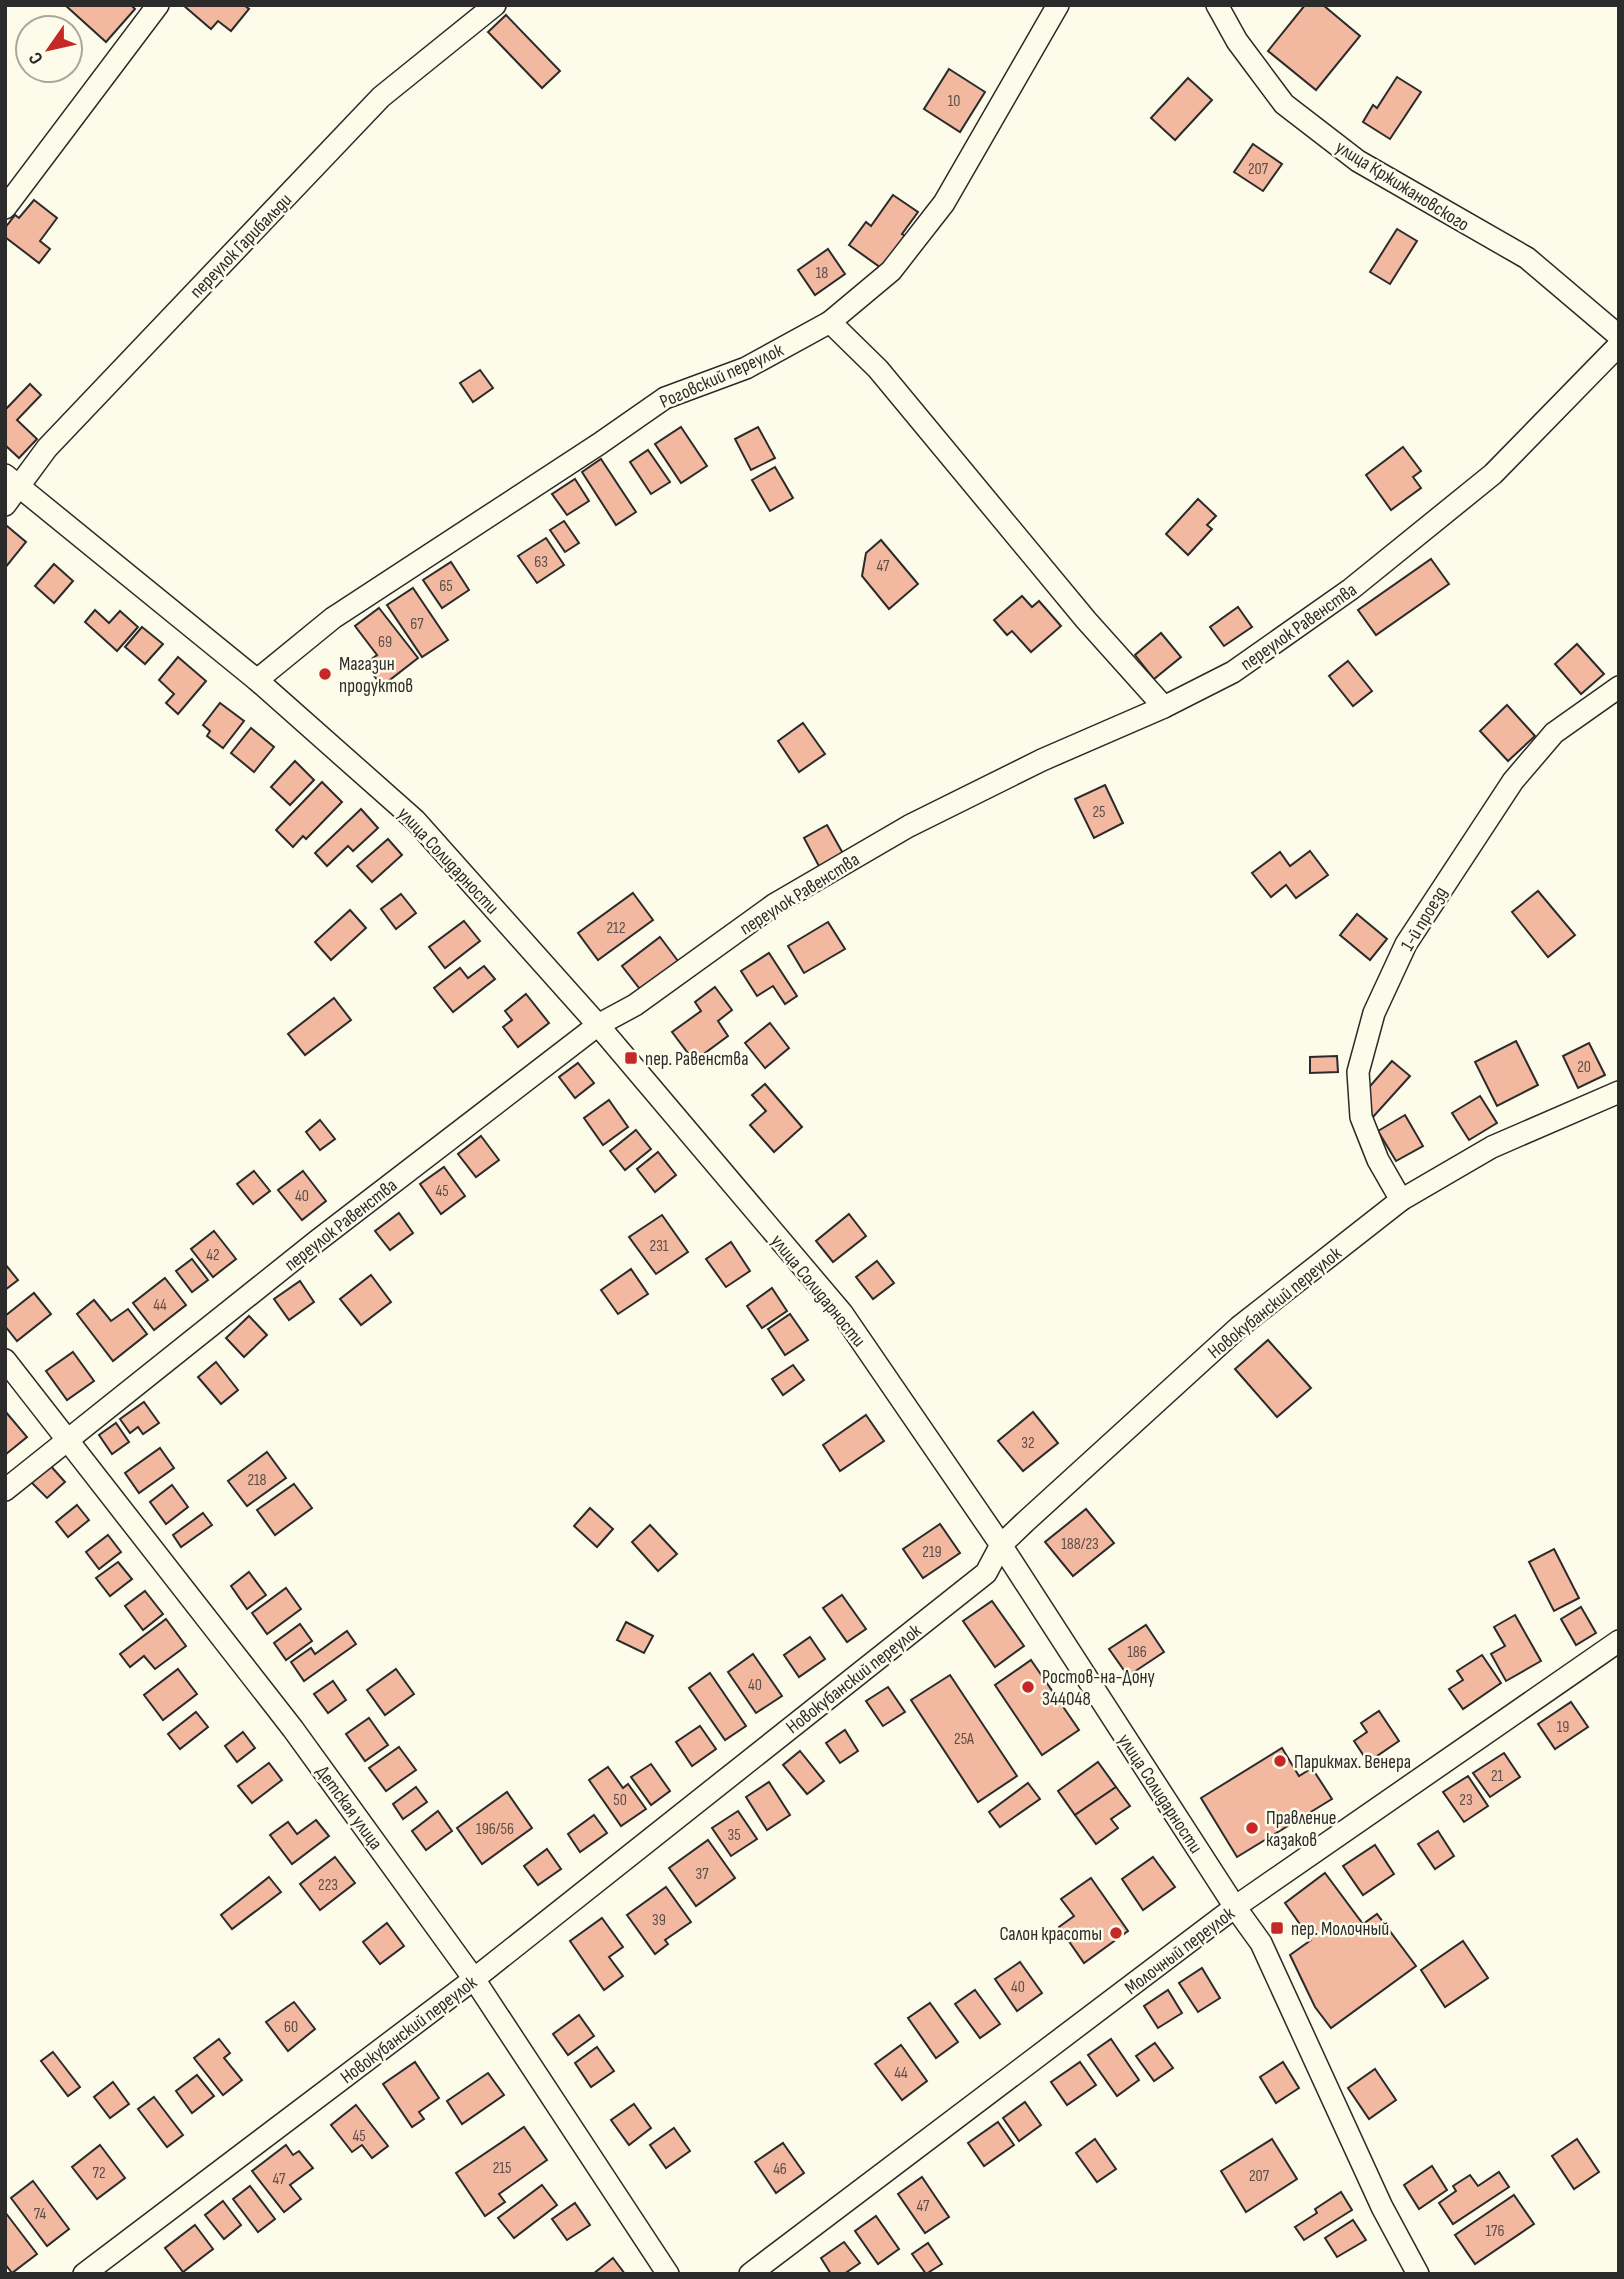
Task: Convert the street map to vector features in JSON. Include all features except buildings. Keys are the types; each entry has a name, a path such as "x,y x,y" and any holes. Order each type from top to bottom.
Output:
{"street":[{"path":"5,208 158,5"},
{"name":"переулок Гарибальди","path":"5,505 12,481 47,448 382,97 495,5"},
{"name":"Роговский переулок","path":"257,680 333,618 665,398 746,368 830,322 891,271 944,203 1058,5"},
{"name":"улица Кржижановского","path":"1217,5 1237,41 1284,104 1358,162 1527,258 1619,336"},
{"path":"830,322 878,369 1086,620 1164,708"},
{"name":"переулок Равенства","path":"5,1490 317,1241 598,1025 635,1005 775,904 909,826 1042,760 1164,708 1233,672 1351,589 1493,474 1619,345"},
{"name":"улица Солидарности","path":"12,481 257,680 415,820 598,1025 842,1313 1001,1545 1261,1943 1382,2207 1418,2274"},
{"name":"1-й проезд","path":"1401,1200 1378,1160 1361,1118 1358,1072 1374,1013 1406,944 1513,781 1554,733 1619,687"},
{"name":"Новокубанский переулок","path":"84,2274 474,1979 986,1573 1001,1545 1239,1327 1401,1200 1492,1147 1619,1092"},
{"name":"Детская улица","path":"5,1360 293,1728 474,1979 668,2274"},
{"name":"Молочный переулок","path":"750,2274 1235,1907 1619,1641"}],"place":[{"name":"Магазин продуктов","path":"325,674"},
{"name":"пер. Равенства","path":"631,1058"},
{"name":"Ростов-на-Дону 344048","path":"1028,1687"},
{"name":"Парикмах. Венера","path":"1280,1761"},
{"name":"Правление казаков","path":"1252,1828"},
{"name":"пер. Молочный","path":"1277,1928"},
{"name":"Салон красоты","path":"1116,1933"}]}
